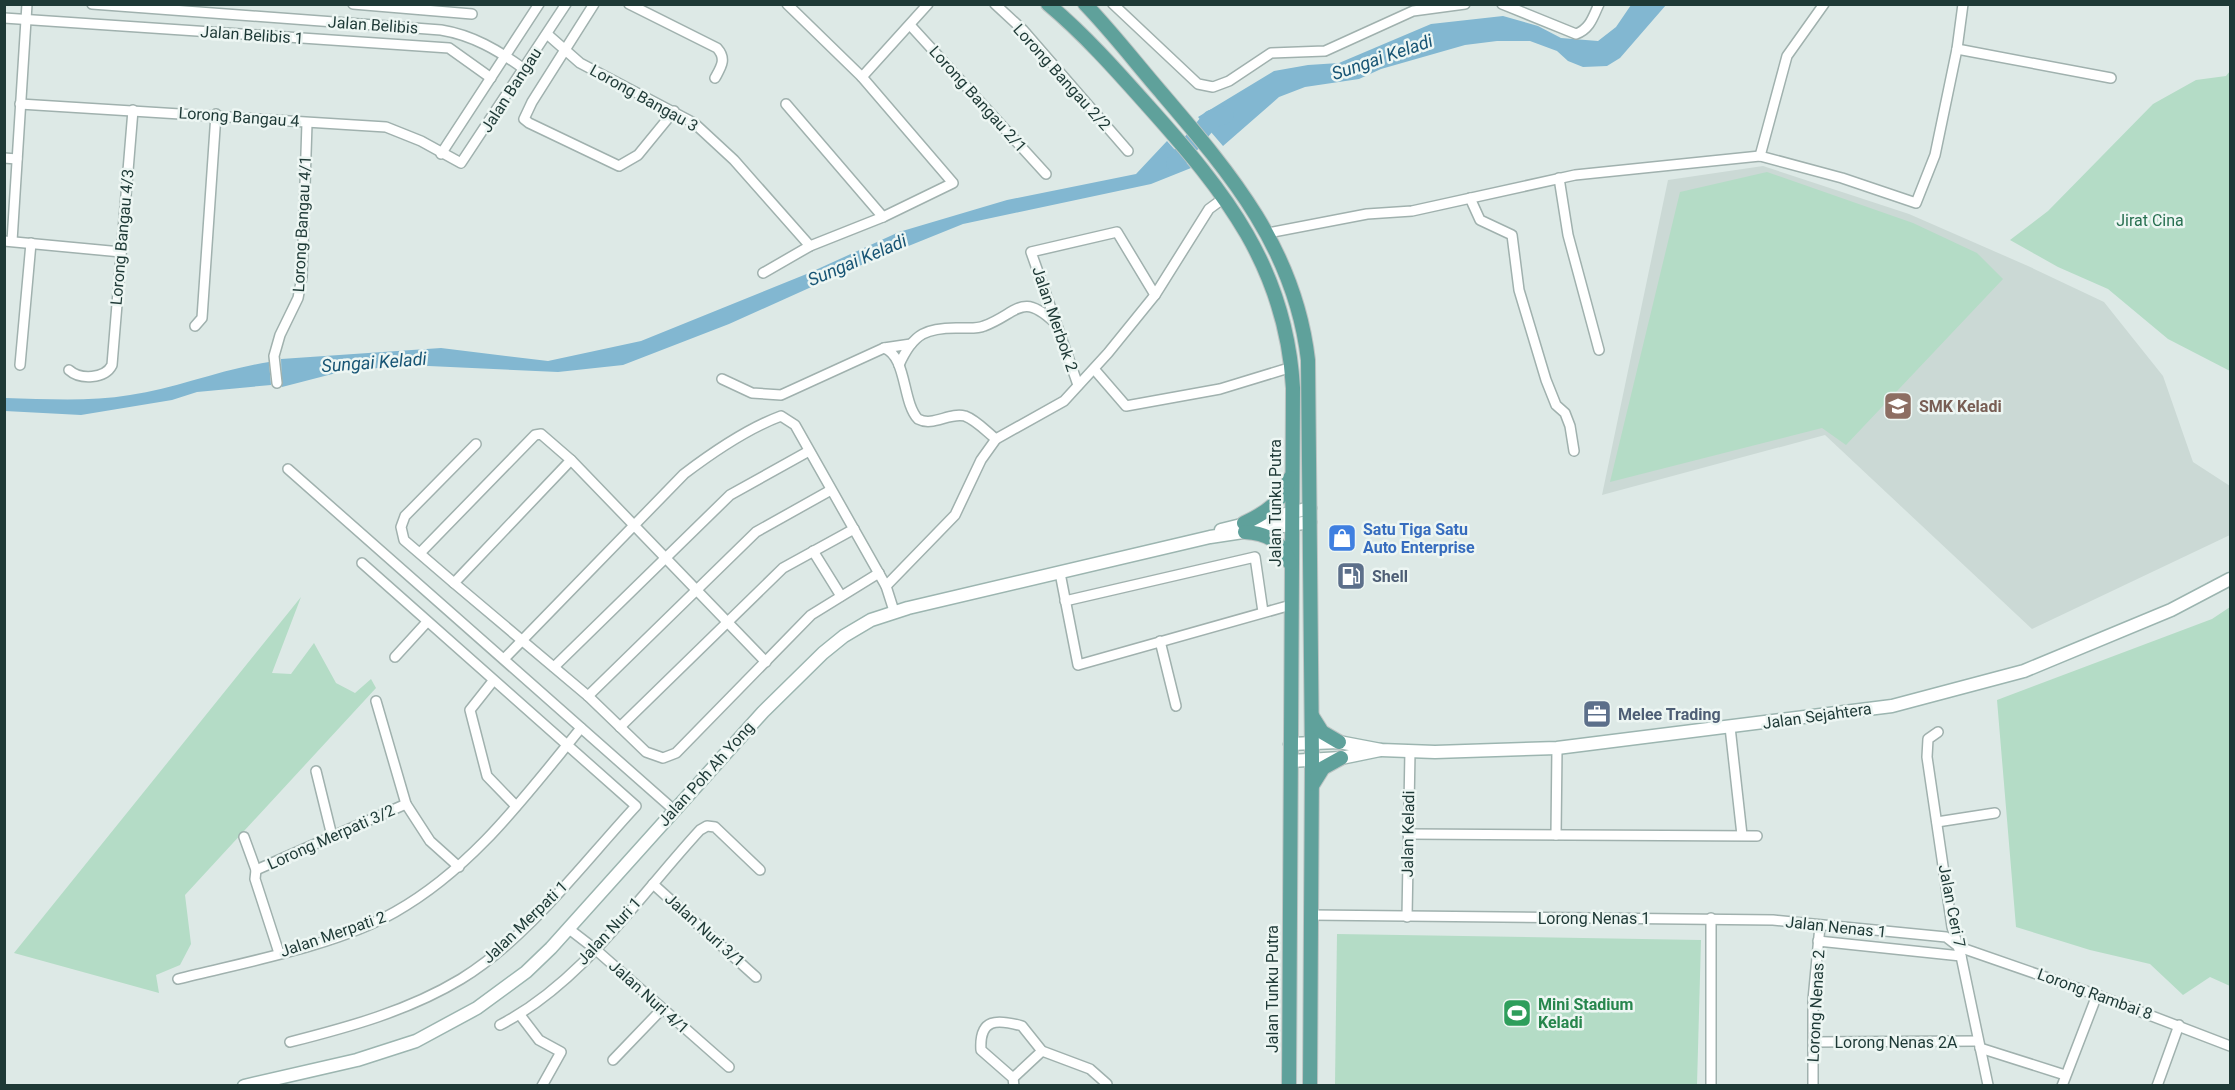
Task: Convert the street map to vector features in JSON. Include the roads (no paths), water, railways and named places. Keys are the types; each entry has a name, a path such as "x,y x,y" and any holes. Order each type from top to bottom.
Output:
{"main road":[{"name":"Jalan Tunku Putra","path":"1048,4 1096,47 1202,167 1251,238 1286,329 1292,367 1289,1086"},
{"name":"Jalan Tunku Putra","path":"1085,4 1215,156 1268,233 1295,296 1305,334 1310,515 1312,759 1310,1086"},
{"path":"1244,528 1278,501 1290,480 1292,455"},
{"name":"Jalan Poh Ah Yong","path":"244,1086 357,1060 416,1041 477,1008 526,972 568,929 763,712 823,653 844,636 871,620 894,611 1244,528 1310,515"},
{"path":"1244,528 1261,533 1275,541 1286,553 1291,568"},
{"name":"Jalan Sejahtera","path":"1290,744 1339,742 1381,750 1410,751 1557,748 1892,706 2025,671 2115,634 2230,579"},
{"path":"1310,705 1312,715 1322,732 1339,742"},
{"name":"Jalan Sejahtera","path":"1291,761 1341,758 1381,750"},
{"path":"1312,785 1323,768 1341,758"}],"street":[{"path":"27,4 17,159 8,241 121,252"},
{"name":"Jalan Belibis","path":"92,4 455,32 505,56 524,69"},
{"path":"353,4 428,7 472,14"},
{"path":"445,156 538,4"},
{"name":"Jalan Bangau","path":"445,156 461,163 464,161 566,4"},
{"path":"594,4 527,112 525,119 619,166 638,155 674,111"},
{"path":"629,4 717,48 722,54 723,63 715,78"},
{"path":"764,273 810,246 883,217 953,183 862,77 788,4"},
{"path":"862,77 928,4"},
{"name":"Lorong Bangau 2/2","path":"995,4 1023,30 1128,151"},
{"path":"1113,4 1198,84 1213,87 1229,81 1271,53 1324,51 1413,11 1465,4"},
{"path":"1502,4 1576,34 1585,31 1599,4"},
{"path":"1760,156 1787,56 1824,4"},
{"path":"1268,233 1367,214 1412,211 1558,178 1760,156 1842,178 1916,203 1935,155 1957,49 1963,4"},
{"path":"416,29 428,7"},
{"name":"Jalan Belibis 1","path":"4,18 449,48 491,78"},
{"name":"Lorong Bangau 2/1","path":"910,25 1046,174"},
{"name":"Lorong Bangau 3","path":"547,34 566,48 580,63 694,123 734,160 810,246"},
{"path":"1957,49 2111,78"},
{"name":"Lorong Bangau 4","path":"20,104 216,114 395,129 445,156"},
{"path":"786,104 883,217"},
{"name":"Lorong Bangau 4/3","path":"69,370 75,375 99,376 105,374 112,365 133,110"},
{"path":"195,326 202,318 216,114"},
{"name":"Lorong Bangau 4/1","path":"277,383 274,356 280,334 298,298 302,277 306,123"},
{"path":"4,158 17,159"},
{"path":"1558,178 1568,235 1599,350"},
{"path":"886,586 955,514 981,460 996,439 1064,401 1094,369 1155,295 1209,209 1224,198"},
{"path":"1470,198 1480,220 1512,235 1520,290 1556,405 1565,413 1570,426 1574,451"},
{"name":"Jalan Merbok 2","path":"1078,386 1031,252 1117,232 1155,295"},
{"path":"20,365 31,243"},
{"path":"899,365 911,344 928,330 984,327 1028,306 1039,308 1056,324"},
{"path":"722,379 752,393 781,395 884,348 911,344"},
{"path":"884,348 892,353 899,365 910,408 918,419 930,422 962,415 970,418 996,439"},
{"path":"1094,369 1126,406 1220,389 1292,367"},
{"path":"504,659 684,474 706,457 764,422 781,416 795,425 886,586 894,611"},
{"path":"420,553 535,435 547,437 766,662"},
{"path":"476,444 405,516 401,527 404,540 588,696 646,752 663,758 676,753 811,615 879,573"},
{"path":"554,667 730,495 809,451"},
{"path":"454,583 571,460"},
{"path":"288,469 674,810"},
{"path":"588,696 695,589 756,532 831,490"},
{"path":"620,727 783,568 854,529"},
{"path":"813,551 841,596"},
{"path":"1065,601 1255,557 1263,612"},
{"path":"362,563 566,746"},
{"path":"1060,573 1078,665 1291,605"},
{"path":"395,657 427,622"},
{"path":"1160,641 1176,706"},
{"path":"493,681 470,710 487,776 516,806"},
{"path":"376,701 406,804 430,841 459,867"},
{"path":"1730,727 1742,836"},
{"name":"Jalan Merpati 2","path":"178,979 338,936 388,916 413,901 459,867 488,838 581,728"},
{"name":"Jalan Ceri 7","path":"1938,732 1928,739 1927,757 1952,927 1960,952 1988,1085"},
{"name":"Jalan Merpati 1","path":"290,1042 358,1025 422,1000 461,979 492,957 521,930 636,806 566,746"},
{"path":"1556,835 1557,748"},
{"name":"Jalan Keladi","path":"1407,917 1410,751"},
{"path":"316,771 332,836"},
{"name":"Lorong Merpati 3/2","path":"256,870 406,804"},
{"path":"1937,822 1995,813"},
{"name":"Jalan Nuri 1","path":"500,1025 520,1015 595,949 700,830 707,826 715,828 760,870"},
{"path":"1408,834 1757,836"},
{"path":"244,837 256,870 255,879 279,953"},
{"name":"Jalan Nuri 3/1","path":"653,884 756,977"},
{"name":"Lorong Nenas 1","path":"1310,915 1711,918"},
{"path":"1710,1086 1711,918"},
{"name":"Jalan Nenas 1","path":"1711,918 1773,920 1946,937 1960,952"},
{"name":"Lorong Nenas 2","path":"1813,1086 1813,1042 1820,926"},
{"name":"Jalan Nuri 4/1","path":"568,929 595,949 729,1066"},
{"name":"Jalan Nenas 1","path":"1818,941 1960,952"},
{"name":"Lorong Rambai 8","path":"1960,952 2097,995 2230,1046"},
{"path":"2062,1086 2097,995"},
{"path":"613,1060 662,1009"},
{"path":"520,1015 539,1040 561,1052 542,1086"},
{"path":"1042,1052 1014,1082 981,1050 980,1037 985,1026 993,1022 1022,1026 1042,1052 1090,1070 1107,1084"},
{"path":"2157,1086 2179,1025"},
{"name":"Lorong Nenas 2A","path":"1813,1042 1979,1045 2065,1076"}],"water":[{"path":"1631,5 1666,5 1620,58 1607,66 1583,67 1568,61 1557,51 1530,41 1497,41 1465,45 1381,69 1359,79 1305,87 1279,97 1223,146 1198,117 1274,71 1308,65 1339,63 1431,24 1503,16 1538,26 1561,38 1598,41 1616,27"},
{"path":"1167,141 1191,168 1151,184 963,224 849,270 729,324 623,365 558,372 407,365 340,372 282,387 281,359 441,348 548,361 641,341 809,273 899,232 1007,200 1136,174"},
{"path":"269,362 271,385 197,392 172,400 81,415 5,411 5,398 68,400 115,397 148,392"}],"waterway":[{"name":"Sungai Keladi","path":"1175,163 1211,119 1225,115"}],"place":[{"name":"SMK Keladi","path":"1898,406"},
{"name":"Satu Tiga Satu Auto Enterprise","path":"1342,538"},
{"name":"Shell","path":"1351,576"},
{"name":"Melee Trading","path":"1597,714"},
{"name":"Mini Stadium Keladi","path":"1517,1013"}],"park label":[{"name":"Jirat Cina","path":"2150,220"}]}
